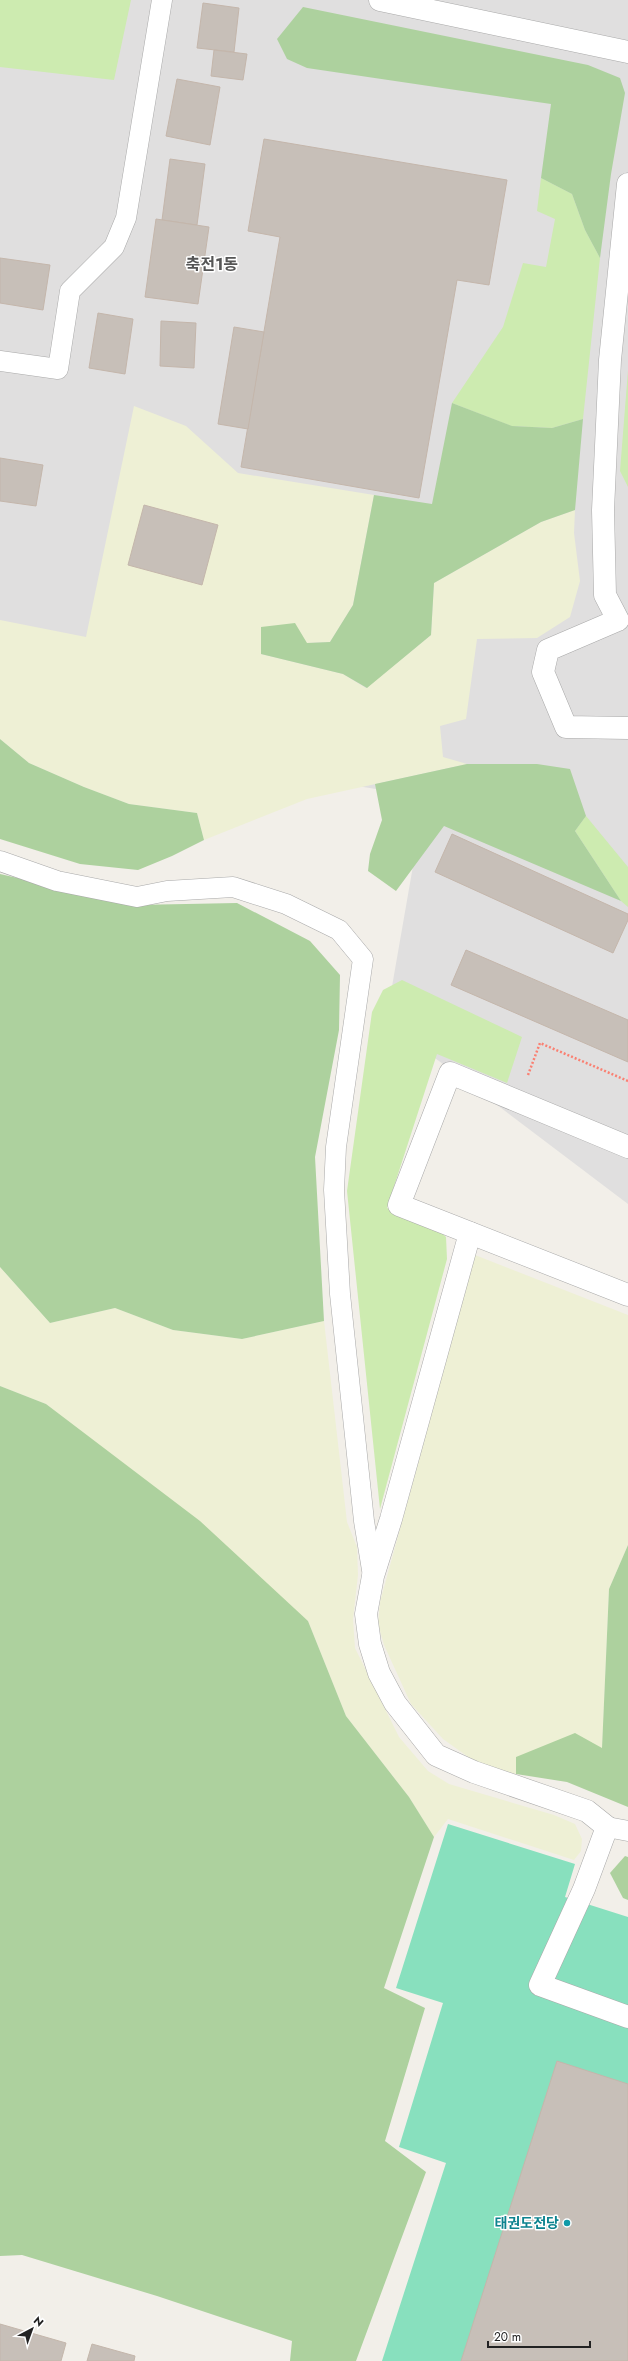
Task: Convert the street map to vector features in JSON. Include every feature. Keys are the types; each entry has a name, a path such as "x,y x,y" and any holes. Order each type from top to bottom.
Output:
{"street":[{"path":"380,0 628,52"},
{"path":"628,184 610,360 603,510 606,595 623,621 548,650 543,672 566,727 628,728"},
{"path":"628,1147 450,1073 399,1205 628,1295"},
{"path":"470,1233 391,1519 373,1576 366,1614 370,1644 379,1673 395,1703 436,1755 474,1772 587,1811 607,1827 584,1889 540,1985 628,2017"}],"lane":[{"path":"0,361 58,369 70,291 114,247 126,218 162,0"},
{"path":"0,861 57,881 137,897 167,891 233,887 286,904 339,930 363,959 336,1147 334,1190 340,1294 364,1521 373,1576"},
{"path":"607,1827 628,1831"}],"path":[{"path":"517,1101 540,1043 628,1080"}],"shaded area":[{"path":"0,0 628,0 628,1204 386,1021 425,797 0,728"}],"green space":[{"path":"0,0 131,0 114,80 0,67"},
{"path":"303,7 588,65 620,78 625,93 611,174 600,258 585,230 572,194 541,178 551,104 307,68 287,59 277,39"},
{"path":"541,178 572,194 585,230 600,258 583,419 552,428 511,426 452,403 503,327 523,263 546,267 555,219 537,211"},
{"path":"628,370 628,487 620,471"},
{"path":"452,403 512,426 552,428 583,419 575,510 541,522 434,583 431,635 367,688 343,674 261,654 261,627 295,623 307,643 330,642 353,605 374,495 432,504"},
{"path":"134,406 186,426 238,473 374,495 353,605 330,642 307,643 261,654 343,674 366,688 431,635 434,583 541,522 575,510 574,533 580,581 570,617 537,638 477,639 466,719 440,726 443,757 467,764 307,799 204,840 197,813 129,804 84,787 29,763 0,739 0,620 86,637"},
{"path":"0,739 29,763 84,787 129,804 197,813 204,840 172,856 138,870 80,864 0,839"},
{"path":"467,764 537,764 570,769 586,816 575,831 621,901 444,826 396,891 368,871 370,854 382,820 375,784"},
{"path":"586,816 628,867 628,907 621,901 575,831"},
{"path":"0,874 135,905 237,903 310,941 340,975 339,1030 315,1157 324,1321 242,1339 173,1330 115,1308 50,1323 0,1267"},
{"path":"402,980 522,1037 507,1083 437,1054 387,1208 436,1227 446,1237 447,1259 380,1509 347,1191 372,1012 383,990"},
{"path":"475,1255 628,1315 628,1545 609,1589 602,1749 517,1757 516,1774 498,1771 471,1759 443,1739 411,1704 384,1645 378,1624 380,1602"},
{"path":"0,1267 50,1323 115,1308 173,1330 242,1339 324,1321 347,1522 357,1547 358,1575 353,1619 355,1648 399,1737 428,1771 449,1784 554,1815 575,1824 582,1839 581,1851 574,1860 448,1819 434,1837 409,1797 346,1716 308,1621 46,1404 0,1386"},
{"path":"0,1386 46,1404 200,1521 308,1621 346,1716 409,1797 434,1837 384,1988 425,2008 385,2141 426,2172 356,2361 290,2361 292,2341 157,2296 22,2255 0,2256"},
{"path":"628,1545 628,1807 567,1782 516,1774 516,1757 575,1733 602,1748 609,1589"},
{"path":"448,1824 575,1864 565,1897 628,1917 628,2361 382,2361 446,2163 399,2147 443,2003 396,1988"},
{"path":"625,1856 628,1857 628,1900 623,1898 610,1873"}],"building":[{"path":"203,3 239,8 234,52 197,48"},
{"path":"214,50 247,54 243,80 211,76"},
{"path":"177,79 220,87 210,145 166,136"},
{"path":"264,139 507,180 489,285 457,280 419,498 241,467 280,237 248,231"},
{"path":"170,159 205,164 197,225 162,220"},
{"path":"156,219 209,227 198,304 145,297"},
{"path":"0,258 50,265 43,310 0,303"},
{"path":"98,313 133,319 125,374 89,368"},
{"path":"161,321 196,323 194,368 160,366"},
{"path":"234,327 264,332 248,429 218,424"},
{"path":"0,458 43,465 36,506 0,501"},
{"path":"144,505 218,525 202,585 128,565"},
{"path":"452,834 628,914 628,920 613,953 435,872"},
{"path":"466,950 628,1020 628,1062 451,985"},
{"name":"태권도전당","path":"557,2061 628,2084 628,2361 461,2361"},
{"path":"0,2324 66,2343 61,2361 0,2361"},
{"path":"92,2344 135,2356 134,2361 87,2361"}],"place":[{"name":"태권도전당","path":"567,2223"}],"district":[{"name":"축전1동","path":"212,264"}]}
